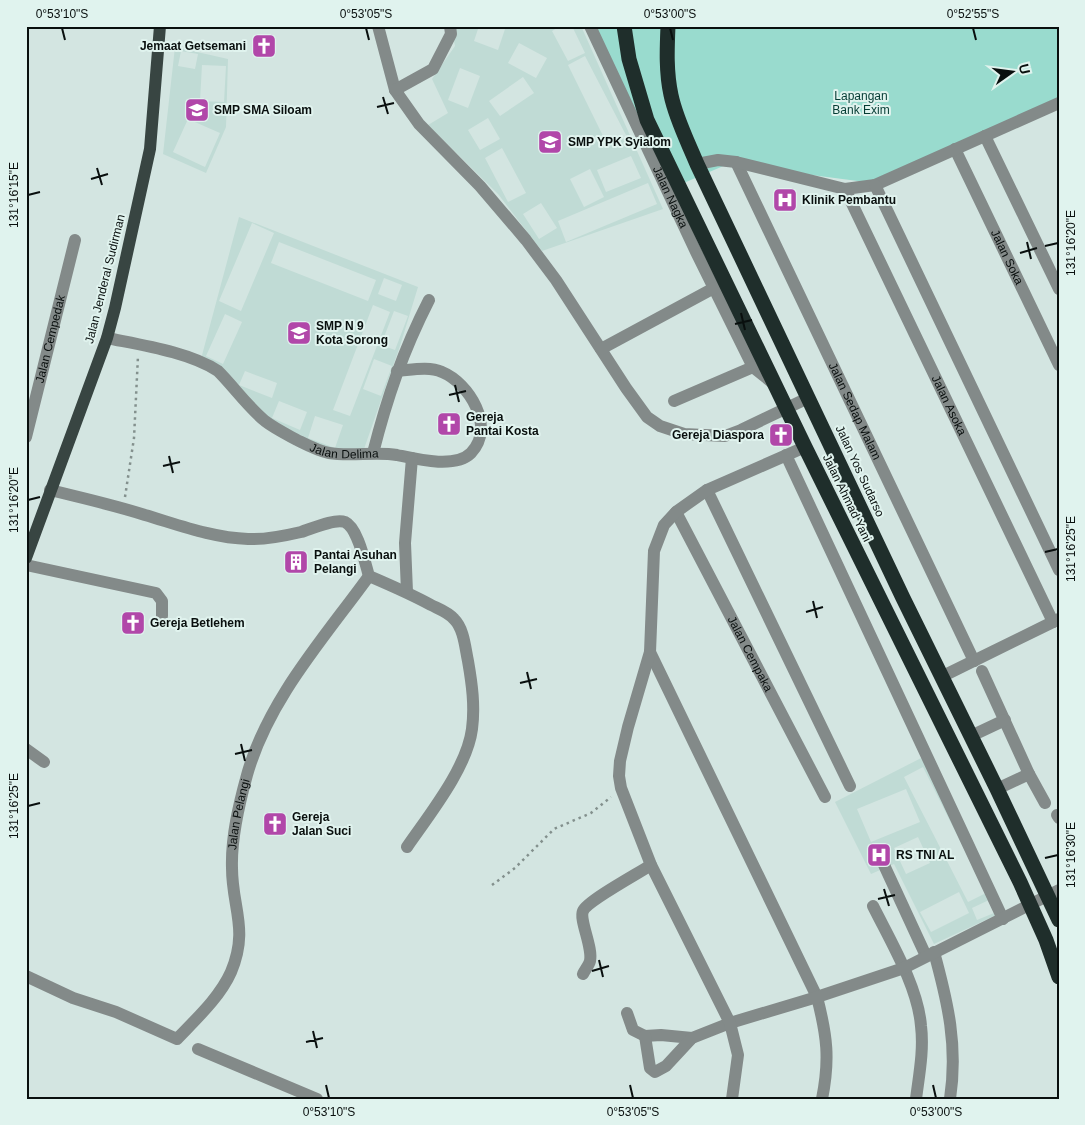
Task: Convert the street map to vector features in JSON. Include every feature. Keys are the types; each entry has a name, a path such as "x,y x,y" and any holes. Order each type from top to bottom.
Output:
{"highway":[{"name":"Jalan Ahmad Yani","path":"624,26 629,58 647,120 805,447 1020,882 1046,940 1059,977"},
{"name":"Jalan Yos Sudarso","path":"668,26 667,73 671,96 678,119 697,164 941,677 1053,893 1059,920"}],"main road":[{"name":"Jalan Jenderal Sudirman","path":"26,558 107,338 115,308 150,149 160,26"}],"street":[{"path":"378,26 395,90 419,124 480,186 526,240 556,280 642,413 660,426 671,431 697,436 725,436 808,398"},
{"path":"395,90 433,69 451,33 450,26"},
{"name":"Jalan Nagka","path":"590,26 753,367"},
{"path":"697,164 718,160 736,162 845,189 875,185 1059,103"},
{"path":"985,136 1059,289"},
{"name":"Jalan Soka","path":"955,149 1059,366"},
{"name":"Jalan Sedap Malam","path":"736,162 1005,720 1029,774 1045,803"},
{"path":"875,185 1059,570"},
{"name":"Jalan Asoka","path":"845,189 1056,620"},
{"name":"Jalan Cempedak","path":"26,437 75,240"},
{"path":"601,349 714,288"},
{"path":"373,453 397,371 429,300"},
{"name":"Jalan Delima","path":"107,338 190,358 212,367 266,422 317,450 338,454 387,454 439,462 455,460 471,453 481,428 480,418 468,392 452,377 437,370 397,371"},
{"path":"674,401 753,367 778,388"},
{"path":"732,1099 738,1055 730,1023 651,865 622,788 620,761 650,652 654,551 664,524 676,512 707,490 805,447"},
{"path":"786,455 1003,919"},
{"path":"407,592 405,543 412,458"},
{"path":"50,490 123,508 202,532 250,540 286,535 334,522 344,522 350,526 355,535 369,576 407,592 452,617 460,626 465,644 474,714 472,730 468,748 461,764 431,813 406,847"},
{"path":"707,490 850,786"},
{"name":"Jalan Cempaka","path":"676,512 824,796"},
{"path":"26,565 156,594 162,601 162,616"},
{"name":"Jalan Pelangi","path":"26,976 73,998 116,1012 177,1039 196,1019 226,982 237,952 240,926 232,870 232,851 245,784 257,744 305,662 369,576"},
{"path":"941,677 978,666 1056,620"},
{"path":"650,652 817,997 827,1049 826,1077 822,1099"},
{"path":"971,736 1005,720"},
{"path":"26,749 44,762"},
{"path":"998,789 1029,774"},
{"path":"583,974 590,960 588,939 582,914 584,909 593,901 651,865"},
{"path":"884,865 930,954 946,994 951,1025 954,1069 950,1099"},
{"path":"645,1036 650,1068 655,1072 666,1066 692,1038 730,1023 904,968 1053,893"},
{"path":"873,906 904,968 919,1011 922,1041 916,1099"},
{"path":"627,1013 633,1030 645,1036 661,1035 692,1038"},
{"path":"198,1049 317,1099"}],"path":[{"path":"123,508 134,438 138,345"},
{"path":"492,886 515,868 554,829 591,813 622,788"}],"shaded area":[{"name":"SMP YPK Syialom","path":"451,26 479,26 474,41 498,50 506,26 560,26 552,31 568,61 585,53 572,26 581,26 663,209 542,251 498,194 428,125 448,113 432,79 455,46","holes":["519,43 547,58 536,78 508,63","585,56 627,137 608,146 568,65","460,68 480,76 468,108 448,100","523,77 534,93 500,116 489,101","488,118 500,139 480,150 468,130","502,148 526,193 508,202 485,158","631,156 641,178 606,192 597,170","590,169 604,197 584,207 570,179","648,183 657,204 566,242 558,221","541,203 557,228 539,239 523,214"]},
{"name":"SMP SMA Siloam","path":"175,47 228,59 226,127 206,173 163,154","holes":["181,51 198,54 195,69 178,66","202,65 226,66 224,102 200,101","188,119 220,133 205,167 173,152"]},
{"name":"SMP N 9 Kota Sorong","path":"239,217 418,287 400,346 364,449 332,452 268,419 201,359","holes":["252,223 274,233 241,311 219,301","279,242 376,280 368,301 271,263","384,278 402,285 396,301 378,294","373,305 390,312 350,416 333,410","394,311 408,316 395,350 381,345","225,314 242,322 223,364 206,356","374,359 392,366 381,396 363,389","245,371 277,383 272,398 239,385","279,401 307,412 300,430 272,418","315,416 343,425 335,448 308,438"]},
{"name":"RS TNI AL","path":"931,753 1005,911 934,944 894,864 871,874 835,802","holes":["923,767 986,893 968,902 904,777","906,789 920,822 871,842 857,809","918,837 930,863 906,874 894,848","959,892 969,913 931,932 920,912","989,900 994,913 977,920 972,908"]}],"green space":[{"name":"Lapangan Bank Exim","path":"594,26 1059,26 1059,100 873,183 728,164 665,191"}],"place":[{"name":"Jemaat Getsemani","path":"264,46"},
{"name":"SMP SMA Siloam","path":"197,110"},
{"name":"SMP YPK Syialom","path":"550,142"},
{"name":"Klinik Pembantu","path":"785,200"},
{"name":"SMP N 9 Kota Sorong","path":"299,333"},
{"name":"Gereja Pantai Kosta","path":"449,424"},
{"name":"Gereja Diaspora","path":"781,435"},
{"name":"Pantai Asuhan Pelangi","path":"296,562"},
{"name":"Gereja Betlehem","path":"133,623"},
{"name":"Gereja Jalan Suci","path":"275,824"},
{"name":"RS TNI AL","path":"879,855"}]}
